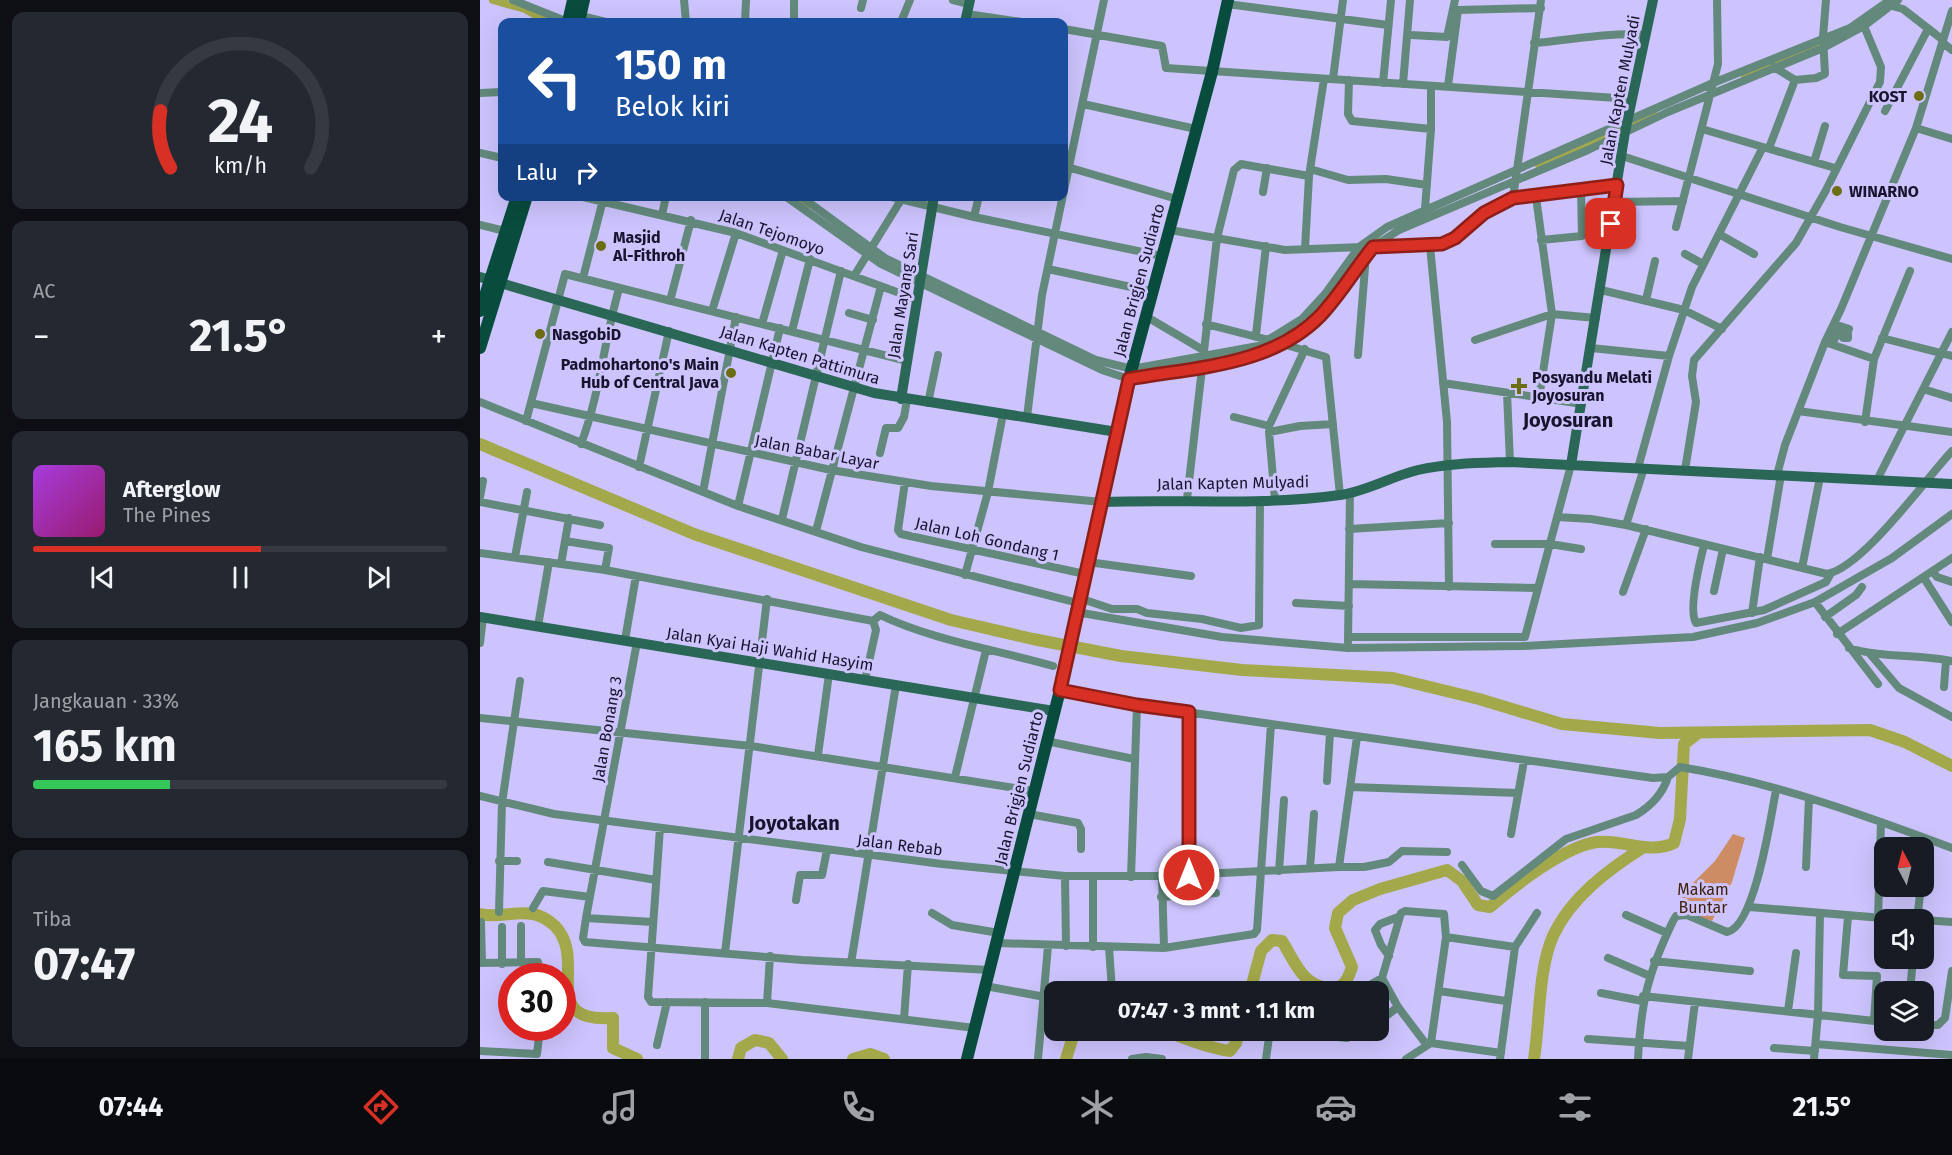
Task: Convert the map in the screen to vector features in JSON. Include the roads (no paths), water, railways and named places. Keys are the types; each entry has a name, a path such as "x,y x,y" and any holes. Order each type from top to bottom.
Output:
{"main road":[{"path":"569,18 573,0"},
{"path":"580,18 584,0"},
{"name":"Jalan Kapten Mulyadi","path":"1102,502 1186,499 1275,500 1345,494 1417,470 1450,465 1509,462 1571,465 1627,126 1653,0"},
{"name":"Jalan Brigjen Sudiarto","path":"967,1059 1060,690 1076,609 1131,374 1212,72 1227,2"},
{"path":"480,311 515,201"},
{"path":"480,348 491,280 525,201"},
{"name":"Jalan Mayang Sari","path":"904,399 916,299 933,202"},
{"name":"Jalan Kapten Pattimura","path":"491,280 773,361 855,387 904,399 1117,432"},
{"path":"1571,465 1952,484"},
{"name":"Jalan Kyai Haji Wahid Hasyim","path":"481,617 1054,711"}],"street":[{"path":"513,0 558,18"},
{"path":"684,0 686,18"},
{"path":"745,18 746,0"},
{"path":"794,0 794,18"},
{"path":"903,18 910,0"},
{"path":"953,0 968,10 997,18"},
{"path":"1068,163 1083,104 1104,0"},
{"path":"1305,249 1309,172 1343,0"},
{"path":"1383,83 1391,0"},
{"path":"1403,84 1410,0"},
{"path":"1411,35 1447,37 1455,0"},
{"path":"1677,227 1719,54 1717,0"},
{"path":"1774,67 1795,80 1824,75 1823,42 1826,0"},
{"path":"1227,2 1388,25"},
{"path":"793,201 867,250 920,279 1037,336 1131,374 1277,342 1311,310 1360,247 1387,226 1516,174 1711,89 1774,67 1866,19 1893,2"},
{"path":"1147,317 1202,359 1258,355 1319,317 1372,247 1399,230 1570,147 1627,126 1823,42 1864,27 1893,2"},
{"path":"1893,2 1952,50"},
{"path":"1448,86 1458,10 1541,4 1513,198"},
{"path":"1752,613 1779,475 1798,411 1829,342 1916,128 1952,11"},
{"path":"1685,470 1696,402 1692,376 1694,360 1796,243 1812,217 1880,82 1881,67 1864,27"},
{"path":"1068,29 1162,46 1166,68 1632,99"},
{"path":"1886,111 1929,29"},
{"path":"1534,43 1584,39 1613,33 1644,35"},
{"path":"1349,80 1348,114 1352,121 1431,129"},
{"path":"1626,525 1669,356 1684,310 1703,264 1766,148 1795,80"},
{"path":"1425,209 1431,129 1431,86"},
{"path":"480,93 498,92"},
{"path":"1083,104 1196,129"},
{"path":"1814,162 1825,126"},
{"path":"1916,128 1952,139"},
{"path":"1702,129 1835,168"},
{"path":"480,153 498,157"},
{"path":"1622,156 1871,236 1952,259"},
{"path":"1186,499 1217,237 1237,166 1241,164 1309,172 1348,180 1386,179 1427,185"},
{"path":"1068,167 1177,199"},
{"path":"1263,192 1266,168"},
{"path":"1170,230 1285,250 1430,246 1449,242 1484,213 1513,198 1536,197 1617,185"},
{"path":"1541,240 1582,236 1581,191"},
{"path":"1536,197 1552,314 1539,398"},
{"path":"584,278 603,201"},
{"name":"Jalan Tejomoyo","path":"610,201 736,233 916,299"},
{"path":"662,215 665,201"},
{"path":"806,201 867,250"},
{"path":"854,276 867,250 900,201"},
{"path":"917,201 933,202 974,217 1162,256"},
{"path":"974,217 978,201"},
{"path":"1027,417 1037,336 1061,201"},
{"path":"1615,202 1683,201"},
{"path":"670,301 691,220"},
{"path":"480,225 505,231"},
{"path":"712,311 736,233"},
{"path":"1719,234 1754,254"},
{"path":"1256,335 1266,246"},
{"path":"1430,246 1450,465 1449,587"},
{"path":"762,324 783,250"},
{"path":"1685,254 1703,264"},
{"path":"1358,354 1366,255"},
{"path":"792,331 810,260"},
{"path":"1646,300 1655,261"},
{"path":"1048,269 1154,292"},
{"path":"782,519 841,271"},
{"path":"1865,422 1874,359 1910,271"},
{"path":"526,421 565,274 907,361"},
{"path":"816,531 881,286"},
{"path":"581,444 591,418 619,289"},
{"path":"1600,290 1684,310 1722,329"},
{"path":"849,313 873,320"},
{"path":"1475,340 1552,314 1596,318"},
{"path":"703,492 736,317"},
{"path":"1206,324 1256,335 1326,356 1333,424 1350,529 1348,648"},
{"path":"738,506 780,328"},
{"path":"639,467 669,331"},
{"path":"1877,480 1906,427 1952,332"},
{"path":"1829,342 1843,337 1874,359"},
{"path":"1882,338 1952,356"},
{"path":"1591,348 1669,356"},
{"path":"1234,417 1269,426 1305,349"},
{"path":"928,403 938,355"},
{"path":"1443,382 1582,404"},
{"path":"1923,389 1952,398"},
{"path":"1507,393 1509,462"},
{"path":"880,453 886,428 898,428 902,423 904,399"},
{"path":"480,402 738,506 1076,609 1222,637 1348,648 1522,646 1693,637 1757,623 1815,602 1892,558 1952,513"},
{"name":"Jalan Babar Layar","path":"531,403 831,470 988,492 1102,502"},
{"path":"1798,411 1865,422 1952,432"},
{"path":"965,576 988,492 1003,414"},
{"path":"1275,500 1269,432 1299,426 1333,424"},
{"path":"1557,517 1591,519 1646,529 1802,568 1831,573 1845,568 1865,551 1952,451"},
{"path":"1348,638 1525,637 1571,465"},
{"path":"1802,568 1820,477"},
{"path":"480,497 483,482"},
{"name":"Jalan Loh Gondang 1","path":"905,482 899,532 1085,574"},
{"path":"515,557 527,492"},
{"path":"1076,609 1137,609 1147,613 1202,619 1241,628 1259,626 1260,501"},
{"path":"480,502 600,525"},
{"path":"561,564 569,518"},
{"path":"1350,529 1449,523"},
{"path":"1623,592 1646,529"},
{"path":"565,541 609,548 605,570"},
{"path":"1495,544 1550,544 1581,549"},
{"path":"1704,544 1696,584 1694,621 1701,624 1752,613 1795,598 1826,582"},
{"path":"1714,591 1723,549"},
{"path":"480,553 605,570 873,621"},
{"path":"1837,634 1869,610 1951,561"},
{"path":"538,626 549,562"},
{"path":"1088,562 1191,576"},
{"path":"1933,572 1937,577 1952,582"},
{"path":"1823,597 1826,582 1831,573"},
{"path":"625,640 636,576"},
{"path":"1924,578 1952,622"},
{"path":"1349,585 1538,588"},
{"path":"1825,617 1856,595 1862,587"},
{"path":"725,953 767,599"},
{"path":"1815,602 1837,634 1878,684"},
{"path":"1296,603 1348,606"},
{"path":"873,621 880,615 901,624 986,650 1053,666"},
{"path":"480,643 481,617"},
{"path":"865,680 876,630 873,621"},
{"name":"Jalan Bonang 3","path":"586,918 637,642"},
{"path":"1849,648 1870,654 1949,660 1944,687"},
{"path":"955,777 986,650"},
{"path":"1870,654 1899,688 1952,717"},
{"path":"818,755 829,674"},
{"path":"499,912 502,803 516,723 520,681"},
{"path":"851,963 896,685"},
{"path":"1060,690 1137,705 1524,761 1653,778 1668,777"},
{"path":"1131,877 1137,705"},
{"path":"1189,712 1189,875"},
{"path":"480,718 751,746 1034,791"},
{"path":"932,913 952,925 998,938 1048,946 1164,948 1254,934 1257,930 1271,724"},
{"path":"1327,781 1330,733"},
{"path":"1339,867 1357,737"},
{"path":"1046,741 1134,759"},
{"path":"1511,834 1524,761"},
{"path":"1462,865 1481,891 1493,896 1566,839 1636,815 1646,809 1661,792 1668,777 1680,767 1809,798 1952,848"},
{"path":"1351,787 1518,793"},
{"path":"1638,1059 1643,998 1654,961 1667,933 1676,916 1682,914 1732,932 1749,907 1776,790"},
{"name":"Jalan Rebab","path":"480,796 502,803 604,821 1015,873 1065,876 1131,877 1364,867 1389,862 1402,851 1447,852"},
{"path":"1806,867 1809,798"},
{"path":"1279,871 1284,800"},
{"path":"1029,814 1078,823 1081,829 1081,849"},
{"path":"1310,868 1314,814"},
{"path":"1878,909 1881,822"},
{"path":"660,828 649,1000 767,1003 975,1028"},
{"path":"796,900 800,875 822,875 827,850"},
{"path":"499,861 517,861"},
{"path":"548,862 656,880"},
{"path":"1065,876 1066,946"},
{"path":"1093,876 1093,947"},
{"path":"1162,876 1164,948"},
{"path":"533,908 542,891 590,897"},
{"path":"1161,897 1216,893"},
{"path":"1749,907 1874,918"},
{"path":"1389,956 1381,945 1375,930 1380,924 1398,917 1405,911 1444,914 1446,937 1433,1028 1429,1043 1406,1059"},
{"path":"1382,978 1398,1007 1429,1043 1500,1056 1515,947 1537,913"},
{"path":"1815,1052 1820,914"},
{"path":"1626,915 1667,933"},
{"path":"1377,981 1382,978 1398,917"},
{"path":"1848,917 1843,975 1876,976 1876,981"},
{"path":"653,922 586,918 583,938 588,943 851,963 908,964 990,970"},
{"path":"1934,920 1952,921"},
{"path":"481,922 481,963 498,964"},
{"path":"502,927 502,963"},
{"path":"521,927 521,962"},
{"path":"1446,937 1515,947"},
{"path":"1046,981 1048,946"},
{"path":"1109,947 1111,981"},
{"path":"1788,1011 1797,953"},
{"path":"767,1003 770,956"},
{"path":"1608,958 1650,976"},
{"path":"1654,961 1750,971"},
{"path":"512,963 539,963"},
{"path":"904,1019 908,964"},
{"path":"1934,1025 1938,1025 1946,1018 1952,971"},
{"path":"985,987 1044,997"},
{"path":"1439,991 1506,1001"},
{"path":"1601,993 1874,1021"},
{"path":"657,1045 667,1002"},
{"path":"705,1002 705,1059"},
{"path":"1688,1059 1695,1002"},
{"path":"1038,1059 1044,1006"},
{"path":"1389,1014 1398,1007"},
{"path":"1419,1032 1425,1027 1433,1028"},
{"path":"1588,1039 1639,1040 1689,1046"},
{"path":"480,1051 537,1054 538,1041"},
{"path":"1266,1059 1268,1041"},
{"path":"1774,1048 1815,1052 1952,1055"},
{"path":"1132,1059 1146,1057 1162,1059"}],"waterway":[{"path":"493,0 525,9 541,18"},
{"path":"1745,76 1828,41"},
{"path":"1538,164 1654,115"},
{"path":"799,201 806,206"},
{"path":"1342,281 1367,246 1376,239"},
{"path":"1268,344 1280,340 1319,313"},
{"path":"1208,361 1257,348"},
{"path":"480,444 694,534 951,620 1033,639 1121,656 1242,670 1393,678 1479,699 1562,724 1660,733 1870,730 1905,742 1952,766"},
{"path":"1345,981 1352,967 1335,928 1338,913 1353,900 1380,889 1447,870 1462,881 1478,905 1490,907 1541,868 1584,845 1607,842 1655,847 1674,843 1680,819 1684,744 1697,734"},
{"path":"1534,1059 1542,980 1553,936 1570,909 1592,885 1644,847"},
{"path":"480,914 527,913 546,919 555,926 564,940 568,956 568,987 570,1000 576,1011 590,1017 613,1018 613,1048 637,1059"},
{"path":"1253,981 1261,951 1272,940 1282,941 1296,965 1310,981"},
{"path":"738,1059 741,1048 755,1040 769,1043 782,1059"},
{"path":"1066,1059 1072,1041"},
{"path":"1192,1041 1230,1051 1237,1041"},
{"path":"853,1059 870,1054 884,1059"}],"place":[{"name":"KOST","path":"1919,96"},
{"name":"WINARNO","path":"1837,191"},
{"name":"Masjid Al-Fithroh","path":"601,246"},
{"name":"NasgobiD","path":"540,334"},
{"name":"Padmohartono's Main Hub of Central Java","path":"731,373"},
{"name":"Posyandu Melati Joyosuran","path":"1519,386"}],"district":[{"name":"Joyosuran","path":"1568,420"},
{"name":"Joyotakan","path":"794,823"}],"park label":[{"name":"Makam Buntar","path":"1703,898"}]}
